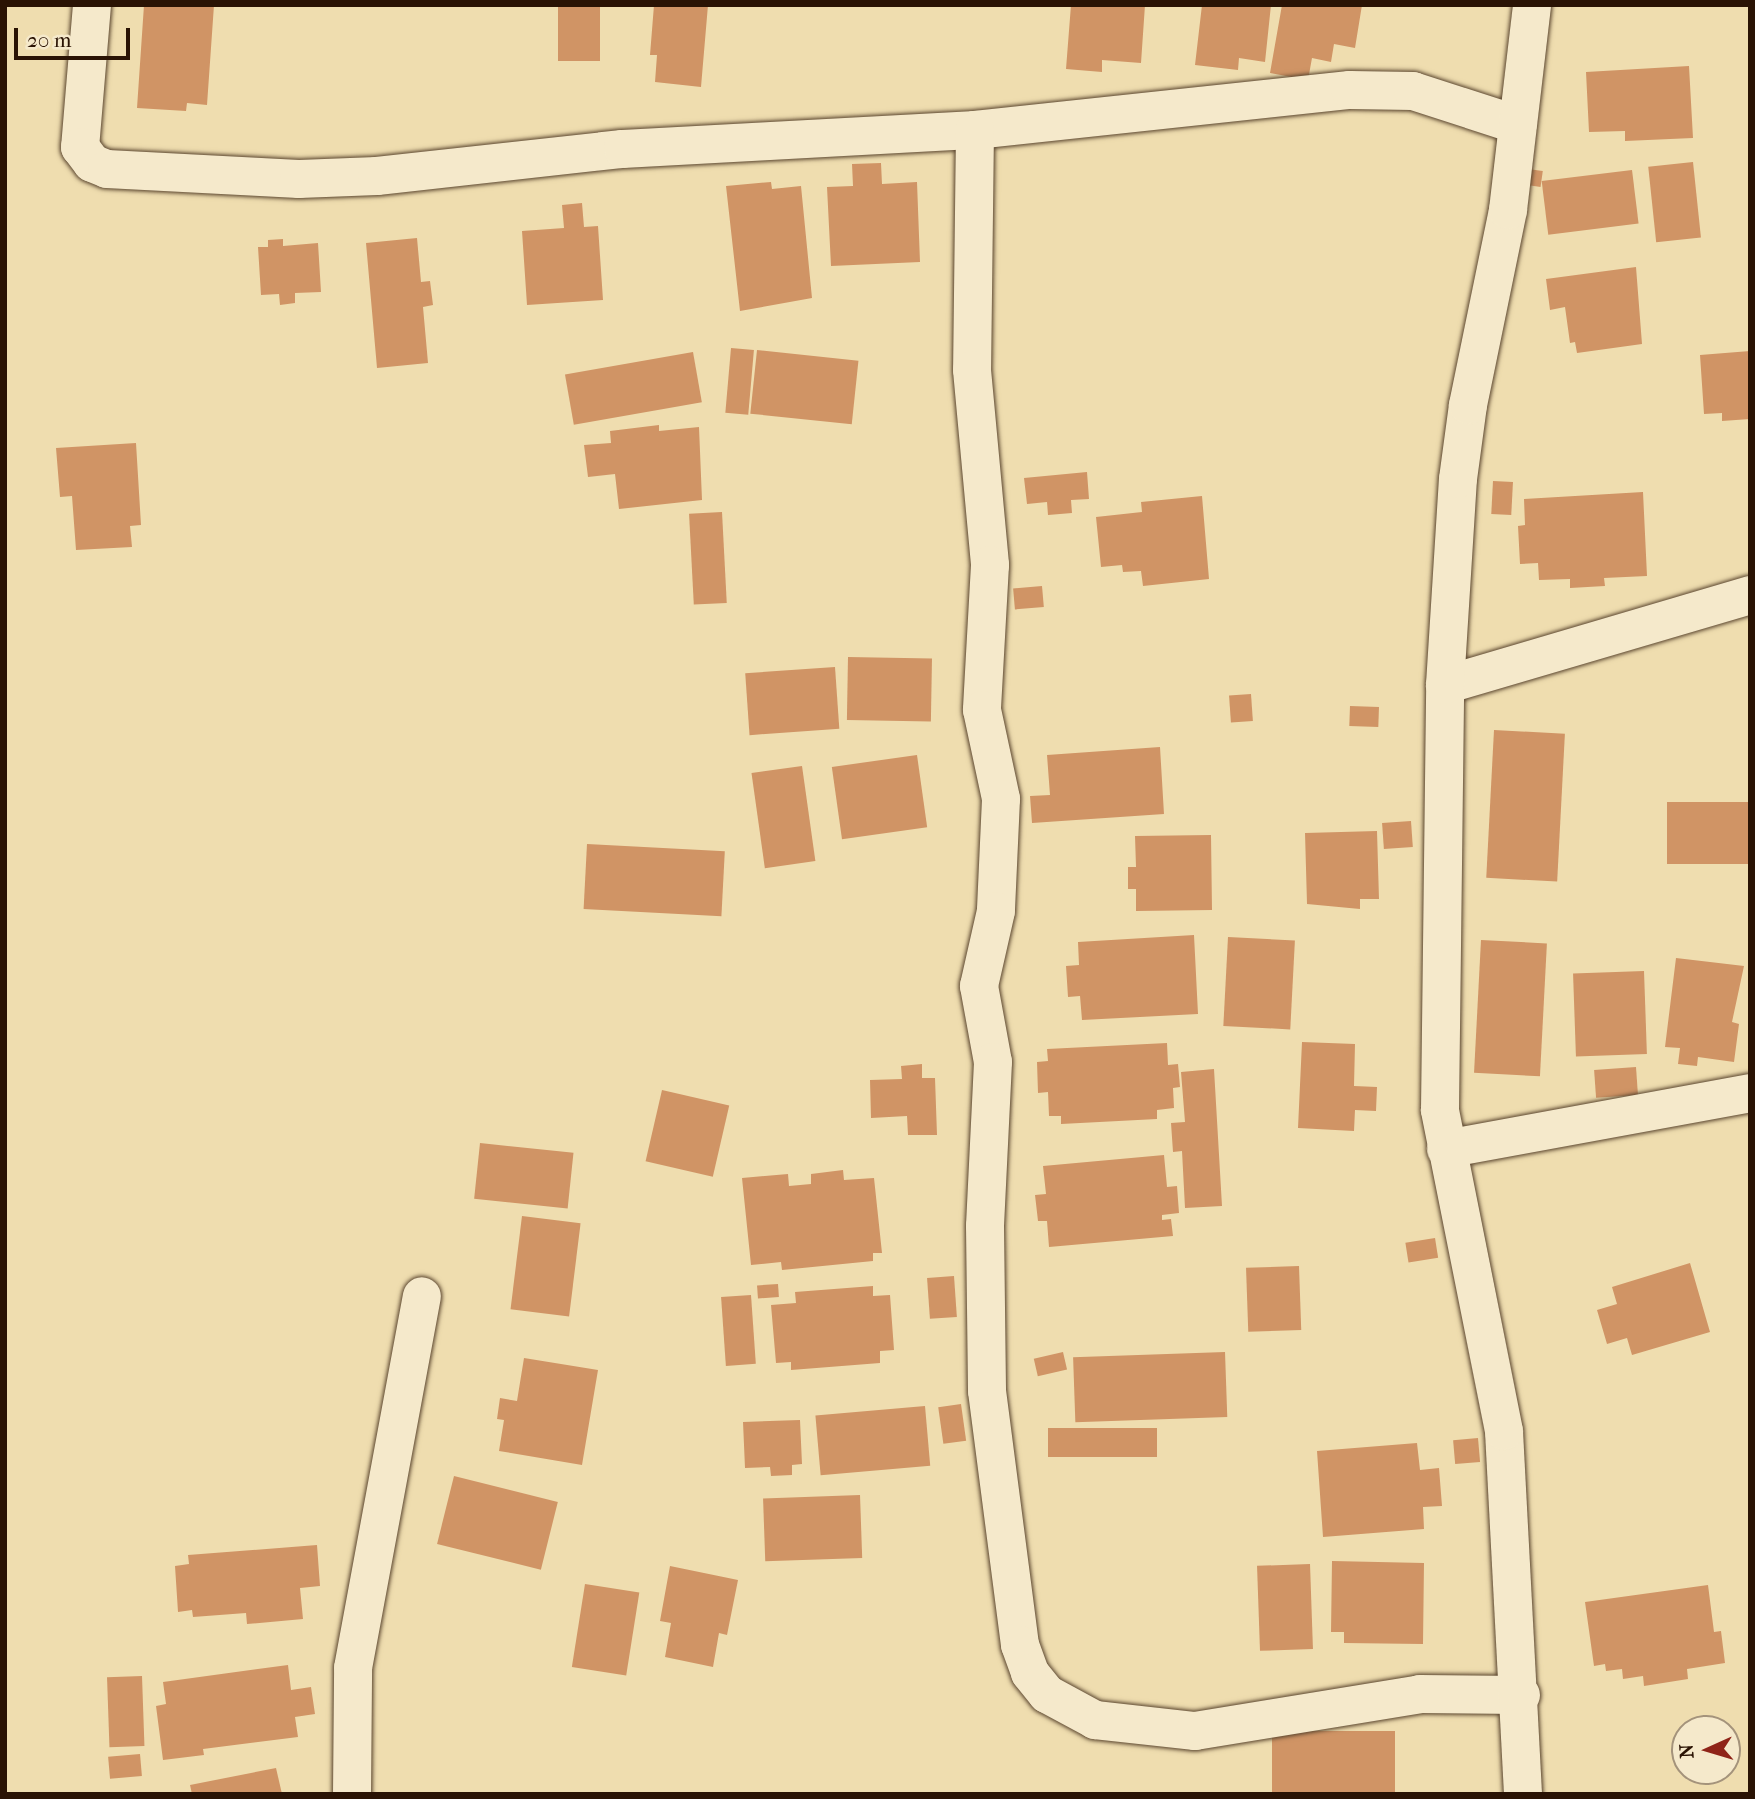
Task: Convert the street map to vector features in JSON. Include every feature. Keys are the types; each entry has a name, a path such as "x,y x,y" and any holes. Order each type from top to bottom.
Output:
{"street":[{"path":"92,5 80,147 92,163 107,169 299,179 377,176 623,149 975,130 1350,90 1413,91 1518,125"},
{"path":"1523,1794 1521,1695 1504,1431 1440,1110 1445,684 1458,479 1508,210 1532,5"},
{"path":"975,130 972,370 990,565 982,710 1000,799 996,911 979,986 993,1062 985,1226 987,1391 1020,1645 1030,1673 1047,1694 1095,1720 1195,1731 1420,1694 1521,1695"},
{"path":"1445,684 1750,596"},
{"path":"1446,1149 1750,1093"},
{"path":"352,1794 353,1668 422,1296"}],"building":[{"path":"144,5 214,5 207,105 187,103 186,111 137,108"},
{"path":"558,5 600,5 600,61 558,61"},
{"path":"654,5 708,5 701,87 655,82 657,55 650,55"},
{"path":"1071,5 1145,5 1141,63 1102,60 1102,72 1066,69"},
{"path":"1202,5 1271,5 1265,62 1239,58 1238,70 1195,65"},
{"path":"1282,5 1362,5 1355,48 1334,44 1331,62 1312,58 1308,80 1270,73"},
{"path":"1689,66 1693,138 1625,141 1625,131 1589,132 1586,72"},
{"path":"1693,162 1701,238 1656,242 1648,167"},
{"path":"881,163 882,184 917,182 920,262 831,266 827,187 853,186 852,164"},
{"path":"1521,168 1543,171 1541,187 1519,184"},
{"path":"1632,170 1639,224 1548,235 1542,181"},
{"path":"771,182 772,189 801,186 812,298 740,311 726,186"},
{"path":"582,203 584,227 598,226 603,300 527,305 522,231 564,228 562,205"},
{"path":"417,238 421,282 430,281 433,305 423,307 428,363 377,368 366,243"},
{"path":"283,239 283,246 318,243 321,292 295,293 295,303 280,305 279,294 261,295 258,247 268,247 268,240"},
{"path":"1636,267 1642,344 1577,353 1575,342 1570,343 1565,307 1550,310 1546,279"},
{"path":"731,348 754,350 748,415 725,413"},
{"path":"757,350 858,361 852,424 750,414"},
{"path":"1750,351 1750,419 1722,421 1722,413 1704,414 1700,355"},
{"path":"693,352 702,402 574,425 565,375"},
{"path":"659,425 659,431 699,427 702,500 619,509 615,474 588,477 584,445 611,443 610,431"},
{"path":"136,443 141,525 130,526 132,547 76,550 72,496 60,497 56,448"},
{"path":"1087,472 1089,499 1071,500 1072,513 1048,515 1047,502 1027,504 1024,478"},
{"path":"1493,481 1513,482 1511,515 1491,514"},
{"path":"1643,492 1647,576 1604,578 1605,586 1570,588 1570,579 1539,580 1538,563 1520,564 1518,526 1525,525 1524,499"},
{"path":"1202,496 1209,579 1143,586 1141,571 1123,572 1122,565 1101,567 1096,517 1142,512 1141,502"},
{"path":"722,512 727,603 694,605 689,514"},
{"path":"1042,586 1044,607 1015,609 1013,589"},
{"path":"848,657 932,658 931,721 847,720"},
{"path":"835,667 839,729 750,735 745,673"},
{"path":"1251,694 1253,721 1231,722 1229,696"},
{"path":"1350,706 1379,707 1378,727 1349,726"},
{"path":"1494,730 1565,734 1557,882 1486,878"},
{"path":"1160,747 1164,814 1032,823 1030,796 1050,795 1047,755"},
{"path":"917,755 927,827 842,839 832,767"},
{"path":"802,766 815,861 765,868 751,773"},
{"path":"1667,802 1750,802 1750,864 1667,864"},
{"path":"1411,821 1413,847 1384,849 1382,823"},
{"path":"1377,831 1379,899 1360,899 1360,909 1307,904 1305,833"},
{"path":"1211,835 1212,910 1136,911 1136,889 1128,889 1128,867 1136,867 1135,836"},
{"path":"587,844 725,851 721,916 584,909"},
{"path":"1194,935 1198,1014 1082,1020 1080,996 1068,997 1066,966 1079,965 1078,942"},
{"path":"1228,937 1295,941 1290,1029 1223,1026"},
{"path":"1481,940 1547,943 1540,1076 1474,1073"},
{"path":"1676,958 1744,966 1732,1022 1739,1024 1734,1062 1698,1057 1697,1066 1678,1064 1680,1048 1665,1047"},
{"path":"1644,971 1647,1054 1576,1056 1573,973"},
{"path":"1302,1042 1355,1044 1354,1086 1377,1087 1376,1111 1355,1110 1354,1131 1298,1128"},
{"path":"1167,1043 1168,1065 1178,1064 1180,1087 1173,1088 1174,1108 1157,1110 1157,1119 1061,1124 1061,1116 1049,1116 1048,1092 1038,1093 1037,1062 1048,1061 1047,1049"},
{"path":"922,1064 922,1078 935,1078 937,1135 908,1135 907,1116 871,1118 870,1080 902,1079 901,1066"},
{"path":"1636,1067 1638,1095 1596,1098 1594,1070"},
{"path":"1214,1069 1222,1206 1185,1208 1182,1151 1173,1152 1171,1123 1185,1122 1181,1072"},
{"path":"662,1090 729,1106 713,1177 646,1161"},
{"path":"480,1143 573,1153 568,1209 474,1199"},
{"path":"1164,1155 1167,1187 1177,1186 1179,1213 1162,1215 1162,1220 1171,1219 1173,1236 1049,1247 1047,1221 1038,1221 1035,1195 1046,1194 1043,1166"},
{"path":"843,1170 844,1180 874,1178 882,1253 873,1253 873,1261 782,1270 781,1262 751,1265 742,1178 788,1174 789,1186 811,1184 811,1174"},
{"path":"522,1216 581,1223 569,1316 511,1309"},
{"path":"1435,1238 1438,1258 1408,1262 1405,1243"},
{"path":"1690,1263 1710,1332 1632,1355 1627,1338 1607,1344 1597,1310 1617,1304 1612,1287"},
{"path":"1299,1266 1301,1330 1248,1332 1246,1268"},
{"path":"954,1276 957,1317 930,1319 927,1278"},
{"path":"778,1284 779,1297 758,1298 757,1285"},
{"path":"873,1286 873,1296 890,1295 894,1350 880,1351 880,1363 791,1370 791,1362 776,1363 771,1305 796,1303 795,1292"},
{"path":"751,1295 756,1364 726,1366 721,1297"},
{"path":"1063,1352 1067,1370 1038,1376 1034,1359"},
{"path":"1225,1352 1227,1417 1075,1422 1073,1357"},
{"path":"524,1358 598,1370 582,1465 499,1451 504,1420 497,1419 500,1398 517,1401"},
{"path":"961,1404 966,1441 943,1444 938,1407"},
{"path":"925,1406 930,1466 821,1475 815,1416"},
{"path":"800,1420 802,1464 792,1465 792,1475 771,1476 770,1467 745,1468 743,1422"},
{"path":"1048,1428 1157,1428 1157,1457 1048,1457"},
{"path":"1478,1438 1480,1462 1455,1464 1453,1440"},
{"path":"1417,1443 1420,1470 1439,1468 1442,1506 1423,1507 1424,1529 1323,1537 1317,1451"},
{"path":"454,1476 558,1502 541,1570 437,1544"},
{"path":"860,1495 862,1558 765,1561 763,1498"},
{"path":"317,1545 320,1586 300,1588 303,1619 247,1624 246,1613 193,1617 192,1610 178,1612 175,1566 189,1564 188,1555"},
{"path":"1332,1561 1424,1563 1423,1644 1344,1643 1344,1632 1331,1632"},
{"path":"1310,1564 1313,1649 1260,1651 1257,1566"},
{"path":"670,1566 738,1580 727,1635 719,1633 713,1667 665,1657 671,1623 660,1621"},
{"path":"585,1584 639,1593 626,1676 572,1667"},
{"path":"1708,1585 1714,1632 1721,1631 1725,1663 1687,1669 1688,1679 1644,1686 1643,1676 1623,1679 1622,1669 1606,1671 1605,1664 1594,1666 1585,1602"},
{"path":"288,1665 291,1690 311,1687 315,1714 295,1717 298,1737 203,1749 204,1755 163,1760 156,1706 166,1704 163,1682"},
{"path":"142,1676 144,1746 109,1747 107,1677"},
{"path":"1272,1731 1395,1731 1395,1794 1272,1794"},
{"path":"140,1754 142,1776 110,1779 108,1757"},
{"path":"276,1768 282,1794 192,1794 190,1785"}]}
